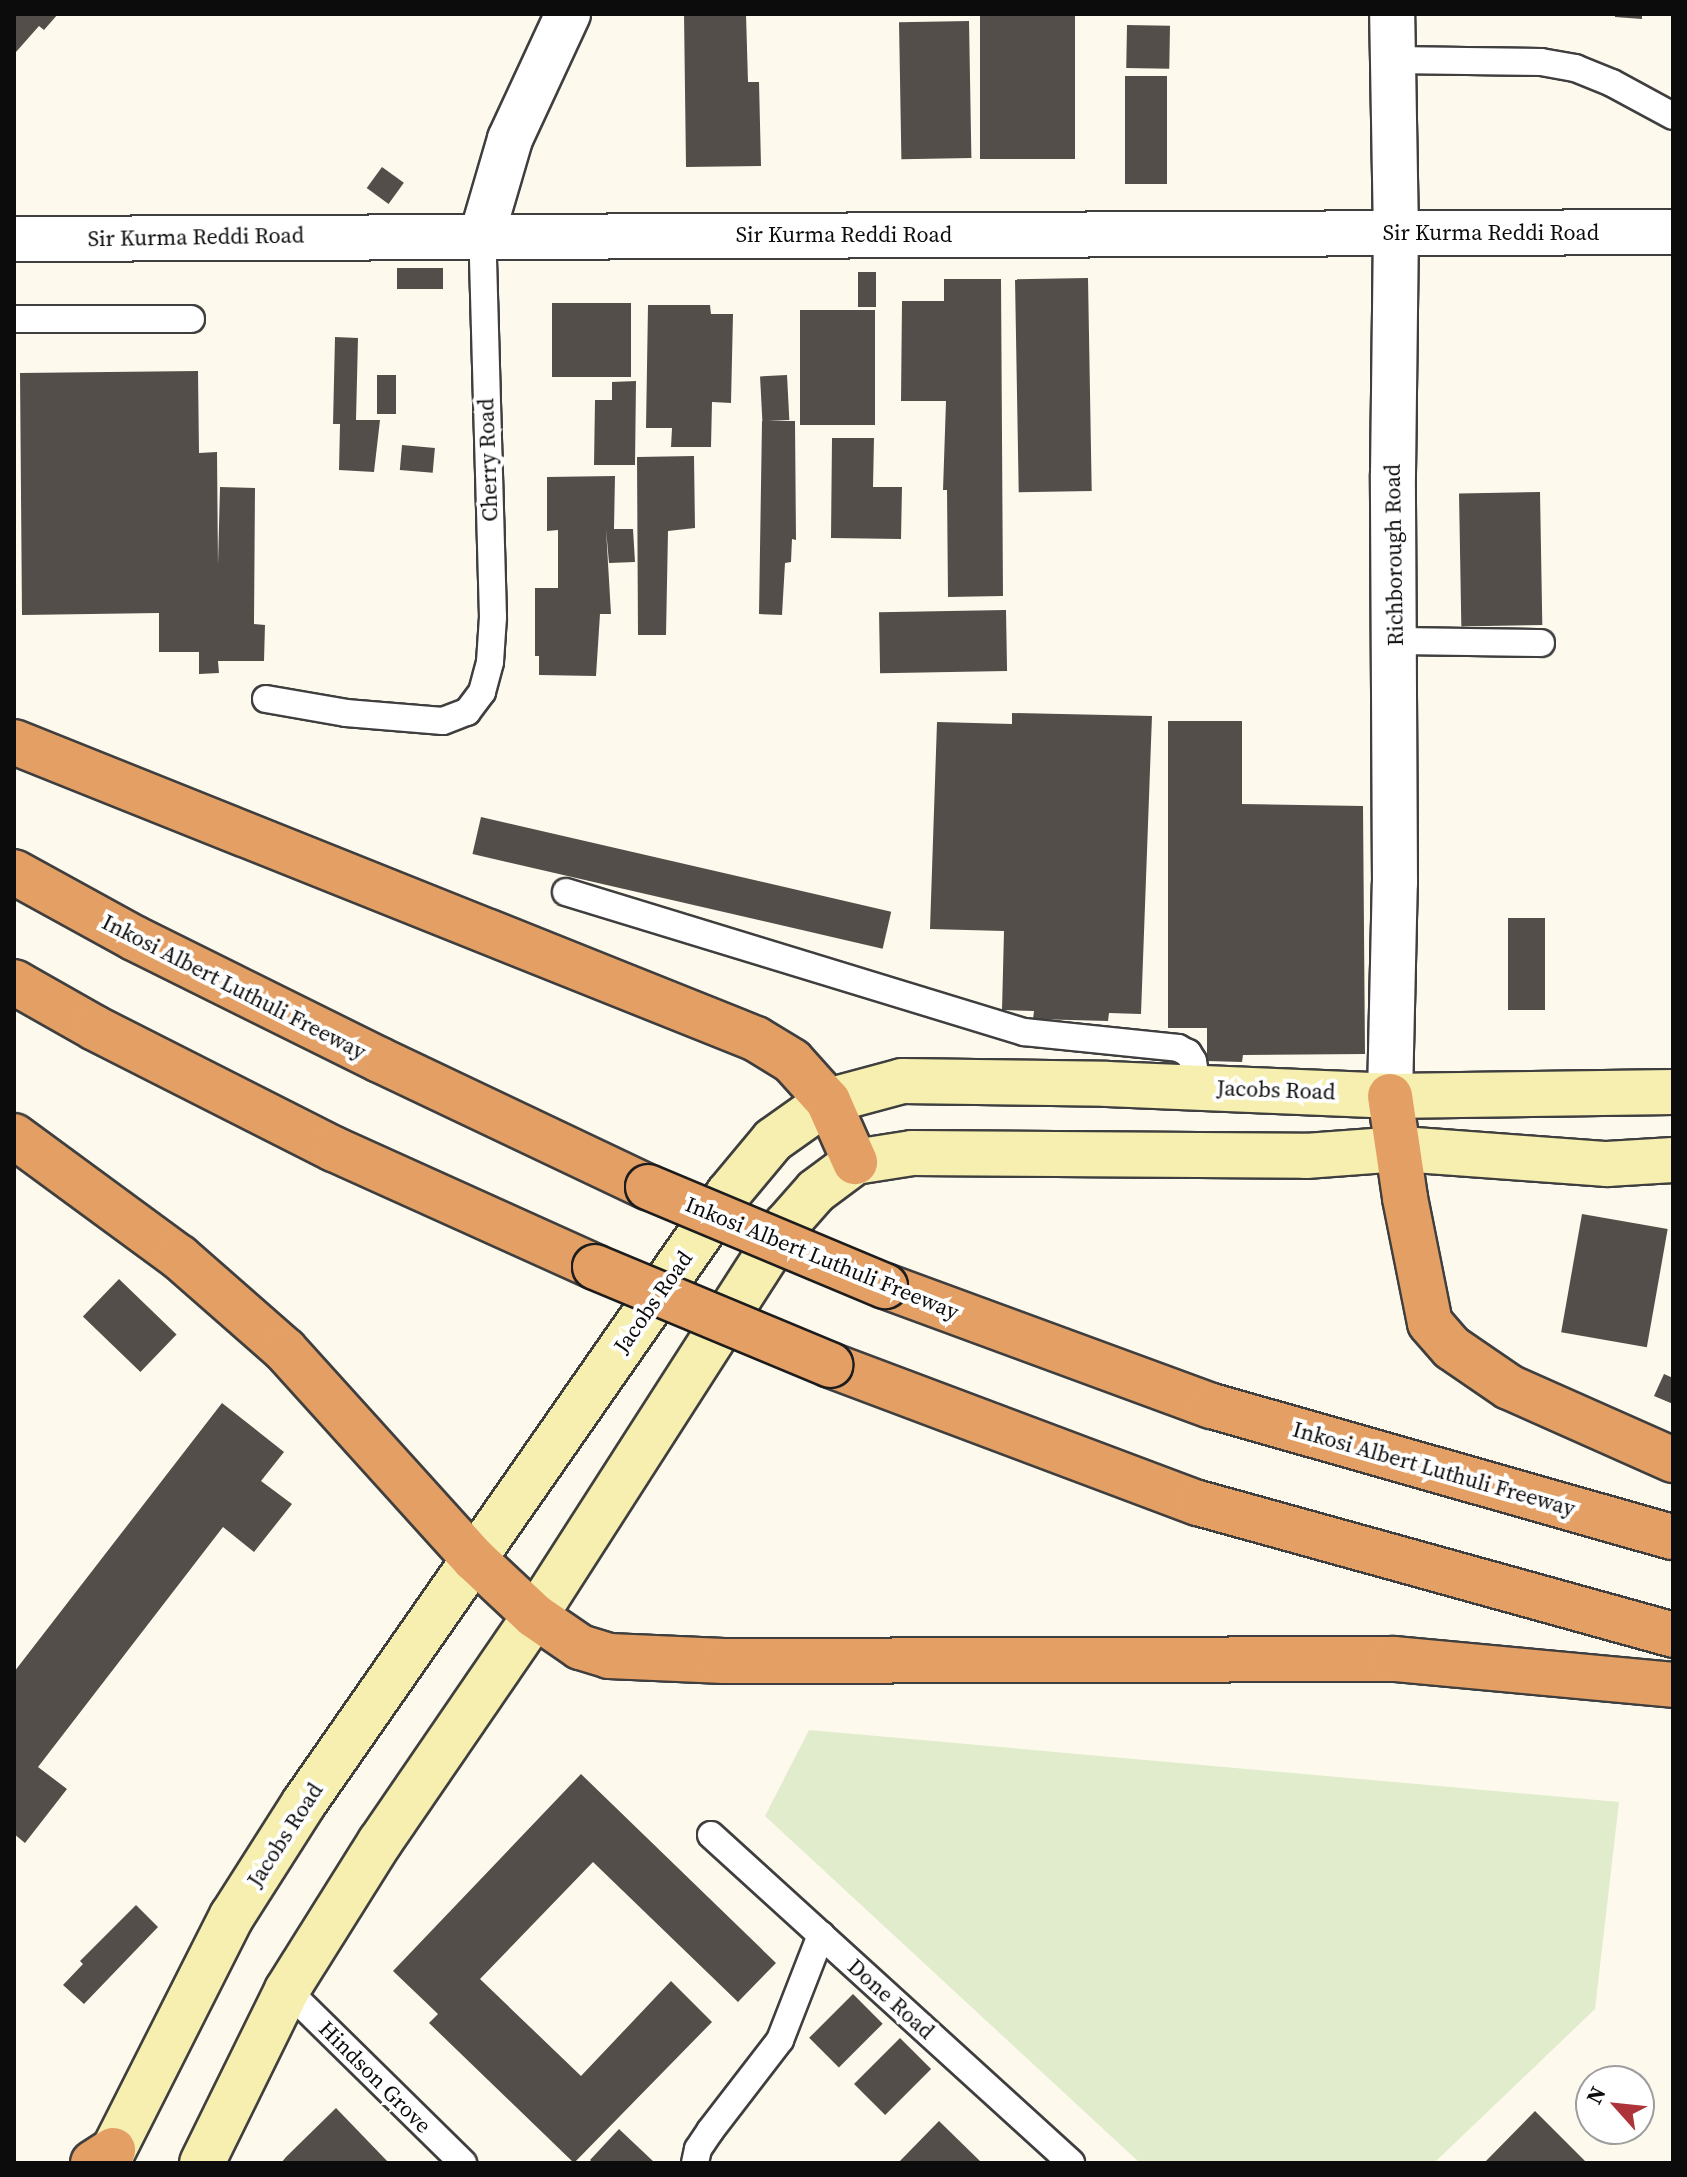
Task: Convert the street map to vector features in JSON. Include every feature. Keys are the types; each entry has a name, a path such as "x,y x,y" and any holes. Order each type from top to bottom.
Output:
{"highway":[{"path":"14,742 756,1039 792,1061 828,1101 855,1162"},
{"name":"Inkosi Albert Luthuli Freeway","path":"14,872 134,938 380,1060 648,1187 885,1286 1212,1406 1673,1537"},
{"path":"14,982 95,1028 334,1149 595,1267 830,1365 1198,1503 1673,1635"},
{"path":"1390,1096 1401,1149 1405,1198 1430,1323 1452,1348 1509,1387 1673,1460"},
{"path":"14,1136 179,1257 285,1350 474,1559 535,1616 580,1647 609,1656 724,1661 1394,1659 1673,1685"}],"street":[{"name":"Cherry Road","path":"482,235 510,139 568,14"},
{"name":"Richborough Road","path":"1390,1096 1396,641 1393,474 1396,234 1392,14"},
{"name":"Sir Kurma Reddi Road","path":"14,239 1673,232"},
{"name":"Jacobs Road","path":"104,2159 232,1916 304,1803 728,1194 773,1140 828,1101 902,1081 1122,1064 1197,1087 1390,1096 1673,1092"},
{"path":"202,2163 287,1990 380,1842 535,1616 786,1225 816,1191 855,1162 912,1153 1306,1156 1401,1149 1607,1164 1673,1160"}],"lane":[{"path":"1392,60 1541,62 1575,68 1612,83 1673,116"},
{"name":"Cherry Road","path":"266,699 346,713 443,721 467,712 482,692 490,662 493,617 482,235"},
{"path":"14,319 191,319"},
{"path":"1396,641 1541,643"},
{"path":"566,892 1122,1064"},
{"name":"Done Road","path":"711,1835 1071,2163"},
{"path":"695,2163 698,2149 710,2131 780,2040 821,1935"},
{"name":"Hindson Grove","path":"287,1990 463,2163"}],"green space":[{"path":"809,1730 1619,1802 1595,2009 1434,2163 1140,2163 765,1816"}],"building":[{"path":"14,14 58,14 44,30 39,26 16,52"},
{"path":"684,14 746,14 748,82 759,82 761,166 686,167"},
{"path":"980,14 1075,14 1075,159 980,159"},
{"path":"1615,14 1642,14 1642,19 1615,17"},
{"path":"969,21 971,158 901,159 899,22"},
{"path":"1127,25 1170,26 1169,69 1126,68"},
{"path":"1125,76 1167,76 1167,184 1125,184"},
{"path":"382,167 404,183 389,204 367,188"},
{"path":"397,268 443,268 443,289 397,289"},
{"path":"858,272 876,272 876,307 858,307"},
{"path":"1088,278 1092,491 1019,492 1015,279"},
{"path":"944,279 1001,279 1003,596 948,597 947,490 943,490 946,401 901,401 902,301 944,301"},
{"path":"552,303 631,303 631,377 552,377"},
{"path":"648,305 710,305 711,314 733,314 731,403 712,402 711,447 671,447 672,428 646,428"},
{"path":"800,310 875,310 875,425 800,425"},
{"path":"335,337 358,338 356,420 380,420 374,472 339,470 340,424 333,424"},
{"path":"198,371 199,453 217,452 218,565 220,487 255,488 254,624 265,625 264,661 218,661 219,673 199,674 199,652 159,652 159,613 22,615 20,373"},
{"path":"377,375 396,375 396,414 377,414"},
{"path":"787,375 789,420 762,421 760,376"},
{"path":"636,381 635,465 594,465 595,400 612,400 612,382"},
{"path":"762,421 795,421 796,540 792,539 791,562 785,563 782,615 759,614"},
{"path":"832,438 874,438 873,487 902,487 901,539 831,538"},
{"path":"402,445 435,448 433,473 400,470"},
{"path":"694,456 695,528 668,531 666,635 638,635 637,457"},
{"path":"615,476 614,529 633,529 635,562 609,563 606,529 611,614 600,614 596,676 539,675 539,656 535,656 535,588 558,588 558,530 547,531 547,477"},
{"path":"1540,492 1542,625 1461,626 1459,493"},
{"path":"1006,610 1007,671 880,673 879,612"},
{"path":"1012,713 1152,716 1141,1014 1109,1013 1108,1021 1033,1019 1034,1011 1002,1010 1004,931 930,929 937,722 1012,724"},
{"path":"1168,721 1242,721 1242,804 1363,806 1365,1054 1243,1055 1242,1062 1207,1061 1207,1028 1168,1028"},
{"path":"481,817 891,912 883,949 472,854"},
{"path":"1508,918 1545,918 1545,1010 1508,1010"},
{"path":"1582,1214 1668,1229 1647,1347 1561,1332"},
{"path":"119,1279 177,1335 140,1372 83,1316"},
{"path":"1664,1374 1673,1378 1673,1404 1654,1396"},
{"path":"222,1403 284,1452 261,1481 292,1504 254,1552 223,1527 38,1767 67,1789 25,1843 14,1834 14,1672"},
{"path":"581,1774 776,1963 738,2002 593,1862 480,1979 581,2076 671,1981 712,2022 574,2163 429,2023 438,2014 393,1971"},
{"path":"136,1905 158,1927 84,2004 63,1985 83,1964 80,1961"},
{"path":"853,1994 883,2024 839,2068 809,2038"},
{"path":"900,2038 931,2069 885,2115 854,2084"},
{"path":"336,2108 389,2163 281,2163 286,2157"},
{"path":"1535,2111 1587,2163 1484,2163"},
{"path":"939,2121 982,2163 898,2163"},
{"path":"619,2129 655,2163 593,2163 590,2160"}]}
